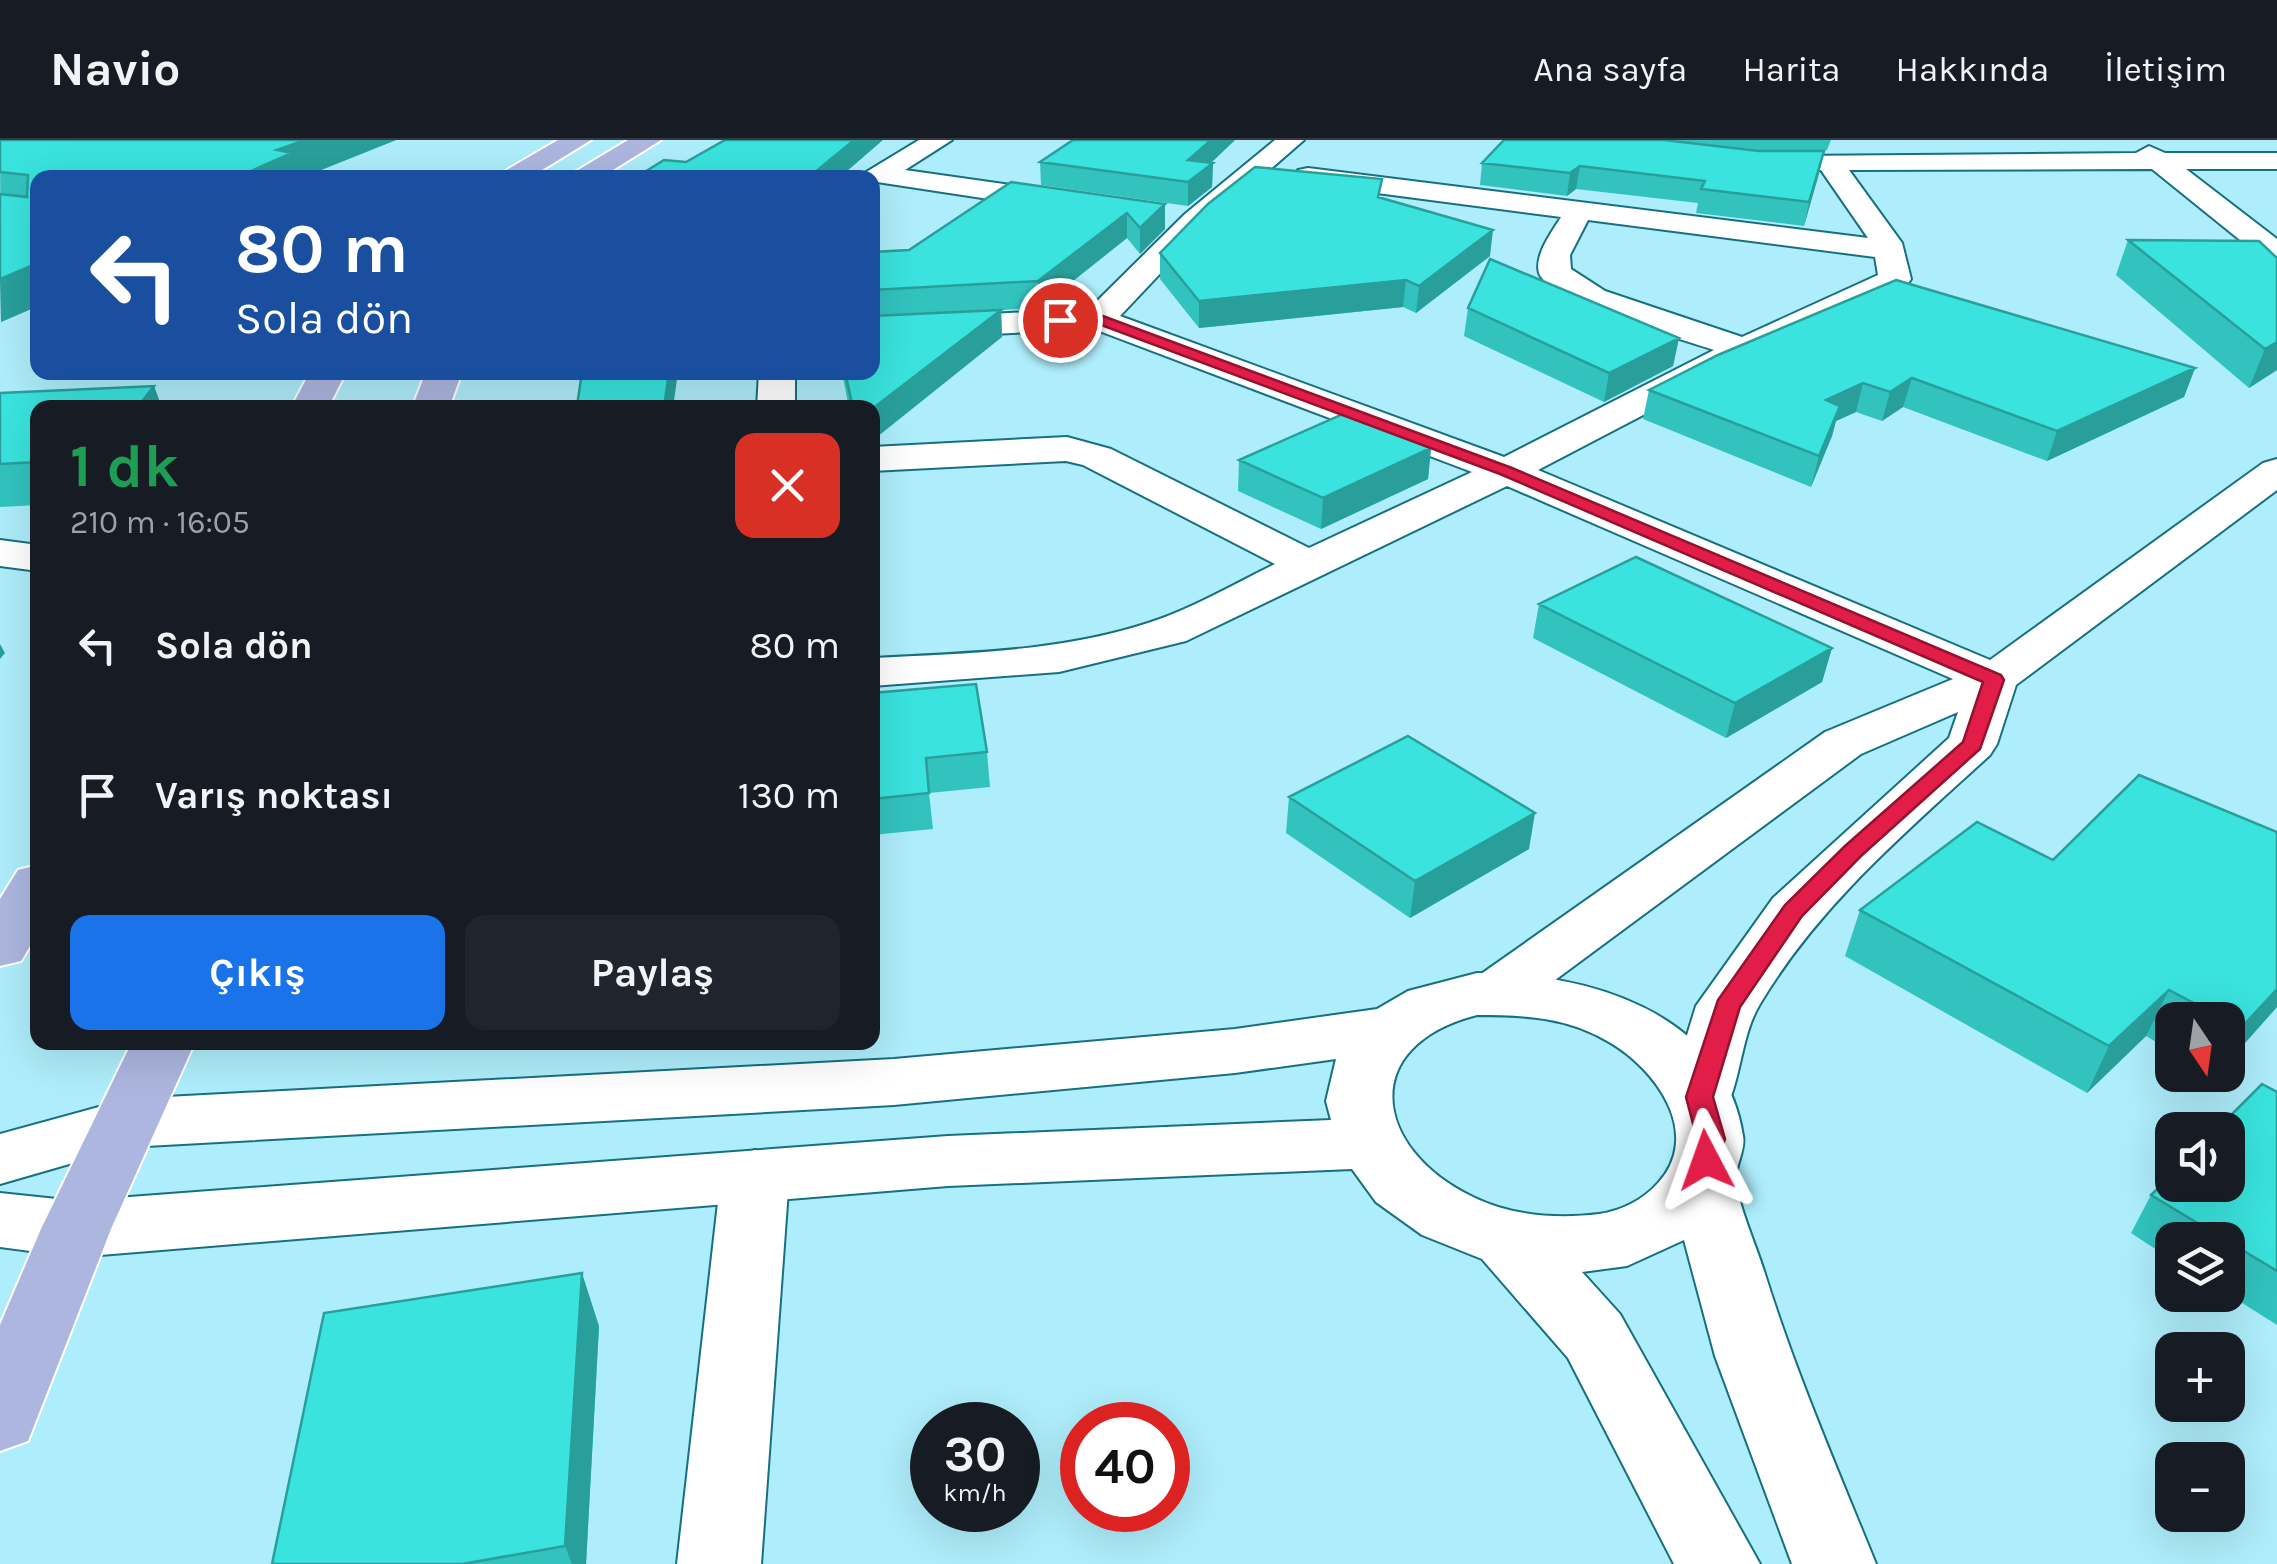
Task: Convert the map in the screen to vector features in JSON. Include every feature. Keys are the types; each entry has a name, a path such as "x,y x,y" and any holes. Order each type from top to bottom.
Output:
{"main road":[{"path":"522,170 578,140"},
{"path":"594,170 648,140"},
{"path":"0,947 30,896"},
{"path":"0,1417 76,1230 160,1050"}],"street":[{"path":"880,173 939,140"},
{"path":"1098,319 1195,220 1291,140"},
{"path":"2130,140 2277,254"},
{"path":"1773,162 2277,161"},
{"path":"880,672 1044,662 1114,650 1170,631 1506,471 1744,349 1895,278 1890,250 1828,162"},
{"path":"1256,169 1890,250"},
{"path":"880,177 1102,206"},
{"path":"1579,210 1555,255 1555,273 1594,298 1744,349"},
{"path":"1158,214 1195,220"},
{"path":"880,330 1098,319 1506,471 1994,680"},
{"path":"880,459 1066,449 1097,457 1309,565"},
{"path":"1496,994 1844,743 1994,680 2277,471"},
{"path":"0,553 30,557"},
{"path":"1700,1097 1727,1006 1793,911 1972,744 1994,680"},
{"path":"1702,1180 1672,1213 1627,1238 1569,1246 1507,1239 1447,1216 1400,1183 1370,1143 1359,1101 1366,1062 1391,1029 1430,1006 1477,994 1530,994 1582,1005 1632,1027 1673,1059 1700,1097 1711,1139 1702,1180 1753,1356 1834,1564"},
{"path":"0,1159 128,1123 894,1082 1235,1051 1391,1029"},
{"path":"0,1220 76,1230 948,1161 1370,1143"},
{"path":"719,1564 754,1176"},
{"path":"1507,1239 1594,1336 1718,1564"}],"building":[{"path":"0,140 305,140 277,150 292,153 253,170 30,170 30,266 0,279 0,194 27,197 28,175 0,172"},
{"path":"725,140 854,140 818,170 648,170 664,160 686,162"},
{"path":"1073,140 1211,140 1188,160 1213,163 1188,182 1040,162"},
{"path":"1504,140 1664,140 1759,151 1824,151 1809,202 1701,189 1705,181 1580,166 1570,173 1482,163"},
{"path":"1255,167 1382,179 1378,197 1493,230 1419,286 1406,280 1199,301 1160,253 1208,204"},
{"path":"1011,182 1165,204 1140,228 1127,213 1038,281 880,290 880,252 909,250"},
{"path":"2128,240 2259,241 2277,258 2277,342 2265,349"},
{"path":"1490,259 1679,338 1609,373 1468,308"},
{"path":"1896,280 2195,368 2057,431 1912,378 1890,392 1863,383 1826,400 1840,406 1819,456 1649,390 1718,355"},
{"path":"1001,310 880,403 851,400 847,380 880,380 880,316"},
{"path":"581,380 668,380 665,400 578,400"},
{"path":"154,386 143,400 30,400 30,462 0,464 0,393"},
{"path":"1345,413 1431,448 1323,498 1239,460"},
{"path":"1636,557 1832,648 1735,703 1539,604"},
{"path":"976,684 987,752 926,758 929,793 880,798 880,692"},
{"path":"1408,736 1535,813 1415,881 1289,797"},
{"path":"2139,775 2277,832 2277,989 2245,1024 2245,1002 2192,1002 2169,990 2109,1046 1860,910 1977,822 2053,860"},
{"path":"2262,1084 2277,1092 2277,1271 2245,1252 2245,1222 2196,1222 2163,1202 2245,1202 2245,1112 2234,1112"},
{"path":"582,1273 565,1546 462,1564 272,1564 324,1313"}],"route":[{"path":"1060,320 1098,319 1506,471 1994,680 1972,744 1793,911 1727,1006 1700,1097 1711,1139 1706,1160"}]}
